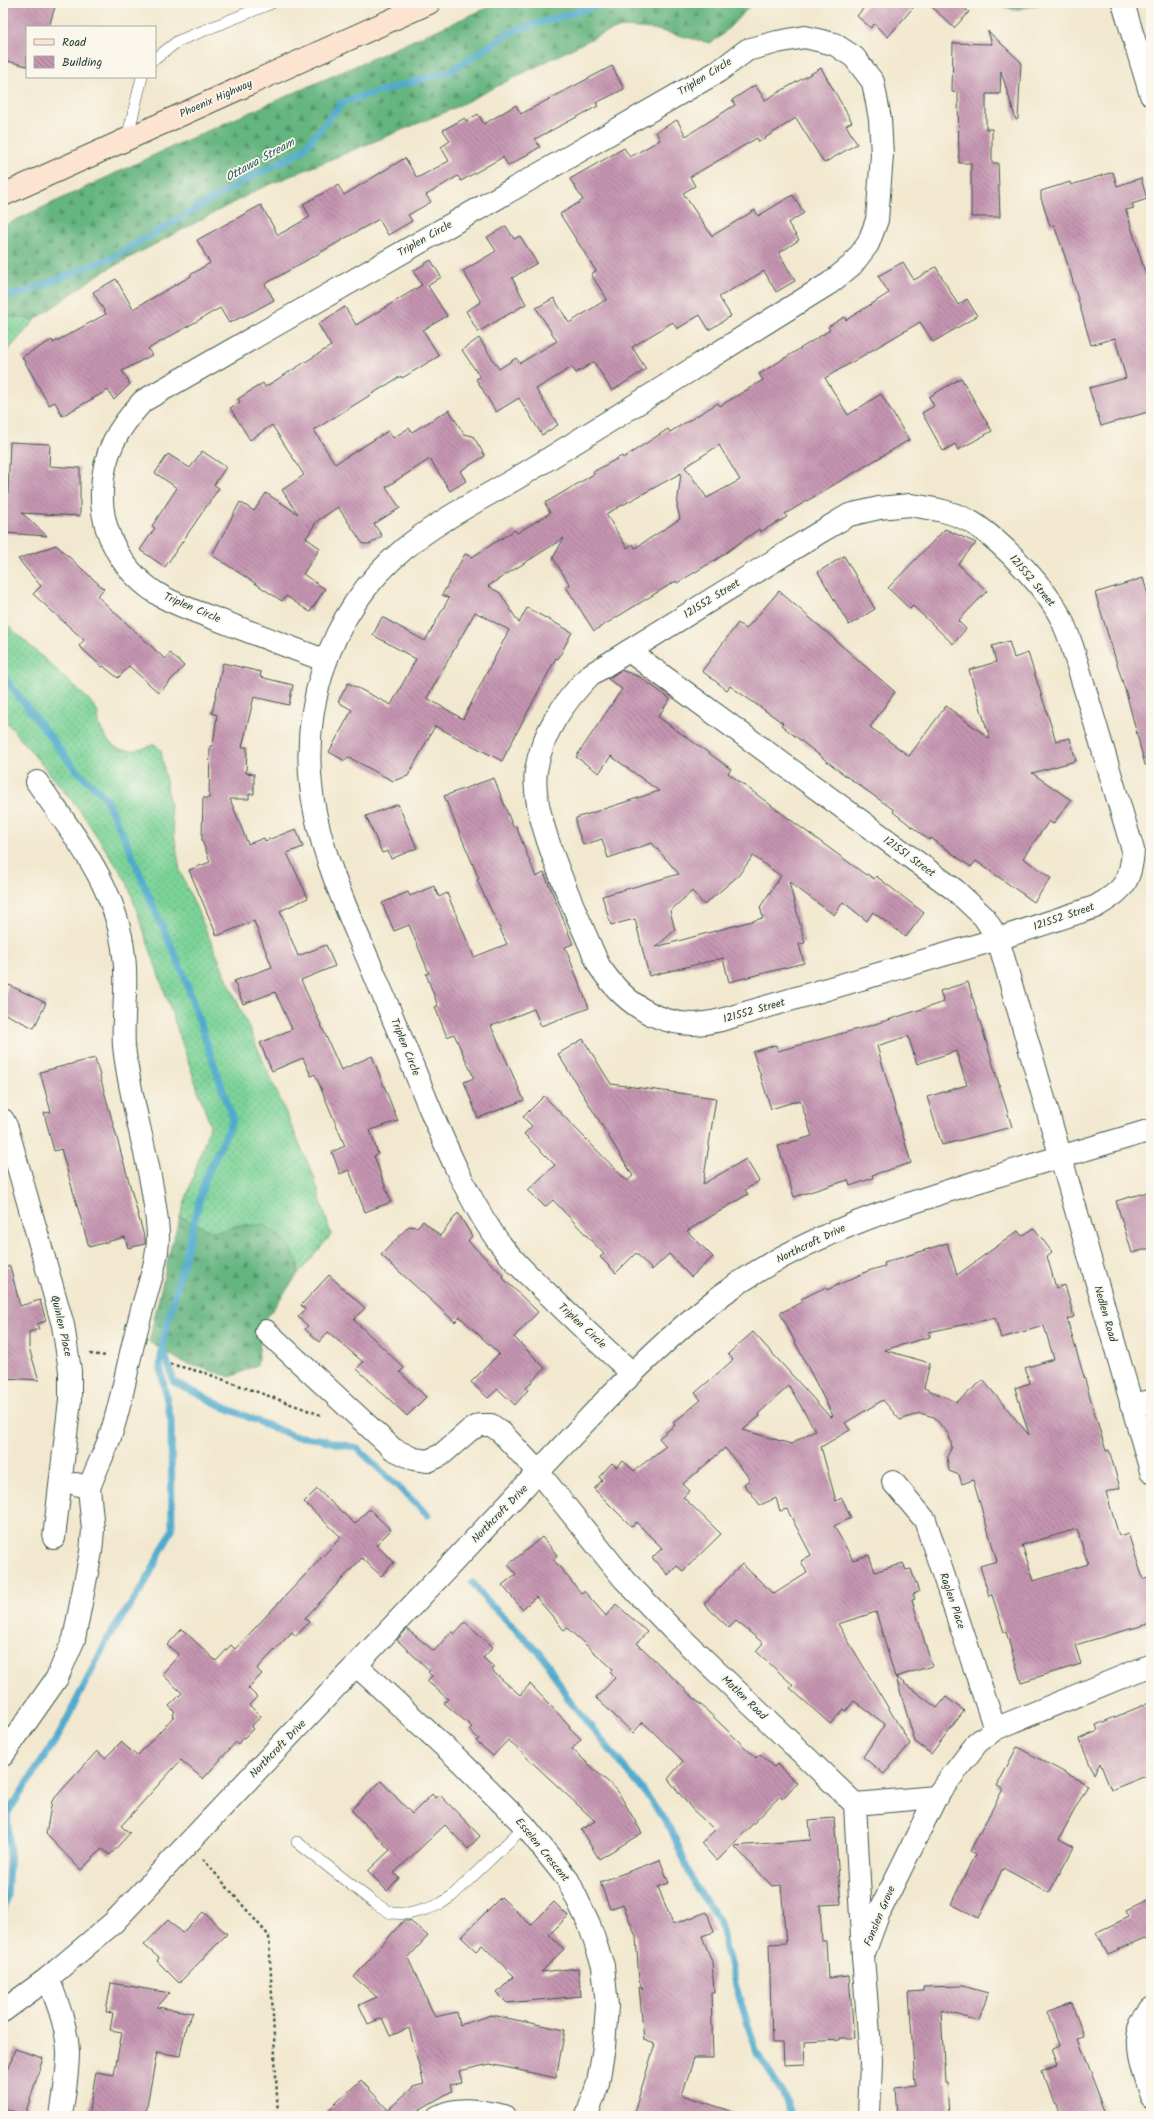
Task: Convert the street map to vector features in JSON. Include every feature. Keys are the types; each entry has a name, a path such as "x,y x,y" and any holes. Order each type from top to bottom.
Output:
{"main road":[{"name":"Phoenix Highway","path":"3,195 429,3"}],"street":[{"path":"1123,3 1151,95"},
{"name":"Triplen Circle","path":"324,660 189,608 161,595 132,574 110,541 101,509 102,475 114,437 129,416 143,401 719,70 747,50 777,42 805,37 834,44 854,57 873,82 880,119 882,155 877,220 868,244 852,265 830,283 526,472 437,525 405,548 384,567 362,593 340,626 324,660 315,702 310,744 310,777 315,813 331,867 444,1143 471,1199 495,1237 522,1269 632,1373"},
{"name":"121552 Street","path":"910,504 942,510 976,524 999,543 1028,573 1048,597 1062,620 1072,646 1133,850 1132,870 1122,888 1109,899 1095,907 998,939 721,1020 693,1024 662,1019 636,1007 612,984 599,966 545,832 536,794 536,772 540,753 553,722 569,697 590,675 629,650 849,515 879,508 910,504"},
{"name":"121551 Street","path":"629,650 955,890 984,917 998,939 1062,1156"},
{"path":"3,1754 57,1678 74,1639 94,1530 89,1488 110,1438 116,1417 156,1255 158,1238 148,1163 131,1090 124,1045 126,981 121,928 112,900 100,876 37,782"},
{"name":"Quinlen Place","path":"3,1120 7,1128 62,1325 70,1371 70,1400 54,1538"},
{"name":"Northcroft Drive","path":"3,2011 48,1978 113,1923 632,1373 676,1331 723,1294 779,1259 848,1226 936,1194 1151,1130"},
{"name":"Nedlen Road","path":"1062,1156 1141,1403 1151,1472"},
{"path":"266,1331 393,1449 414,1459 428,1461 441,1455 470,1430 480,1425 491,1425 501,1432 539,1473"},
{"name":"Motlen Road","path":"539,1473 624,1579 671,1628 856,1804"},
{"path":"61,1480 89,1488"},
{"name":"Raglen Place","path":"893,1482 925,1520 995,1729"},
{"name":"Fonslen Grove","path":"869,2116 871,2061 863,1956 878,1915 936,1797 977,1743 995,1729 1151,1665"},
{"name":"Esselen Crescent","path":"357,1666 460,1762 525,1826 568,1880 589,1924 602,1966 607,2006 604,2047 598,2083 587,2116"},
{"path":"863,1956 856,1804 936,1797"},
{"path":"48,1978 62,2016 68,2051 66,2082 61,2116"},
{"path":"1151,2009 1141,2025 1138,2043 1140,2063 1151,2097"},
{"path":"439,2116 444,2113 462,2111 486,2111 504,2116"}],"lane":[{"path":"156,58 178,41 272,3"},
{"path":"127,138 142,78"},
{"path":"297,1842 373,1902 392,1913 408,1914 440,1904 452,1896 525,1826"}],"path":[{"path":"170,1364 205,1373 326,1416"},
{"path":"188,1844 212,1867 269,1936 278,2116"}],"green space":[{"path":"498,3 753,3 720,37 710,43 653,29 622,27 599,35 448,111 259,189 99,274 35,320 3,315 3,226 180,143"},
{"path":"1000,3 1045,3 1015,10 1002,6"},
{"path":"3,315 35,320 3,356"},
{"path":"3,621 87,698 96,709 100,727 111,744 117,748 131,750 155,744 161,750 180,871 314,1177 331,1235 298,1274 298,1263 241,1225 213,1232 180,1217 210,1125 127,882 79,809 3,718"},
{"path":"180,1217 213,1232 241,1225 265,1225 286,1241 298,1263 298,1274 265,1320 262,1327 257,1365 231,1377 182,1362 149,1342 171,1246"}],"building":[{"path":"3,3 56,3 49,26 26,26 26,66 3,60"},
{"path":"868,3 917,3 888,37 874,24 871,28 857,16"},
{"path":"928,3 959,3 969,12 954,28"},
{"path":"988,31 1021,62 1018,119 1016,120 1001,71 1000,94 986,94 986,129 992,129 992,163 998,163 1000,217 971,217 971,163 959,163 958,93 952,92 953,43 992,44"},
{"path":"612,66 624,89 596,103 598,106 535,139 540,147 508,166 503,157 461,181 458,176 426,195 431,202 408,215 412,221 388,235 379,219 265,284 274,300 254,311 229,323 220,308 148,349 152,355 122,371 130,384 114,400 108,390 62,416 55,402 49,405 22,357 52,340 53,343 106,314 93,292 116,279 133,309 191,276 190,275 210,263 197,240 261,205 278,235 310,217 303,204 338,185 344,195 405,158 417,178 449,161 441,147 450,141 443,130 465,118 466,121 478,114 484,124 516,105 521,114"},
{"path":"821,68 852,122 846,125 857,144 824,163 796,118 759,142 757,138 690,177 695,186 683,193 712,236 755,210 758,216 793,195 804,213 788,223 799,240 779,253 795,281 776,292 764,271 719,297 731,316 709,330 700,315 677,329 673,322 632,347 646,369 612,391 594,362 576,373 572,367 536,389 558,425 542,435 519,398 496,412 476,379 480,377 462,350 479,338 499,369 516,358 520,363 557,341 536,308 554,298 569,323 607,299 591,274 596,271 560,214 583,200 570,179 624,148 630,157 660,140 656,132 677,120 686,136 735,105 732,100 755,85 765,100"},
{"path":"1113,172 1117,186 1141,178 1147,199 1132,204 1134,208 1126,210 1151,292 1151,411 1101,426 1089,388 1126,378 1115,338 1091,345 1069,268 1054,225 1050,226 1041,198 1041,191 1070,182 1071,185"},
{"path":"506,226 514,239 520,236 537,263 512,278 526,304 478,332 466,311 481,302 463,271 496,251 487,237"},
{"path":"431,260 441,277 428,286 447,316 423,330 439,356 402,378 401,376 314,430 335,464 388,431 393,438 409,428 412,432 449,410 464,434 473,436 485,456 460,471 466,481 450,491 430,459 386,487 400,508 374,524 382,536 370,544 363,544 338,507 317,521 306,538 320,548 303,574 325,589 310,612 286,596 282,601 212,555 240,502 254,511 266,493 298,514 282,490 304,475 272,425 250,440 230,408 240,402 238,399 263,383 265,387 331,346 318,324 345,307 356,325 422,285 413,271"},
{"path":"903,262 914,280 936,267 958,305 967,299 977,316 933,342 920,322 825,378 848,415 881,394 909,440 785,514 787,517 760,532 759,529 717,559 677,583 676,581 594,631 566,587 570,585 553,558 564,538 488,586 500,593 519,623 527,608 572,632 558,659 556,658 502,761 435,726 408,776 393,781 348,757 345,761 329,752 352,710 338,702 348,683 391,705 416,659 373,635 382,617 425,641 449,598 442,595 465,554 472,557 515,530 517,533 550,513 545,503 594,474 593,472 622,456 623,458 668,429 670,432 718,403 720,406 763,380 759,374 830,330 828,327 844,317 846,320 889,293 878,276","holes":["719,445 740,480 707,498 685,467","681,473 677,506 680,519 635,548 633,544 627,548 606,514","475,612 509,630 463,719 427,698"]},
{"path":"961,378 992,431 958,450 955,444 943,451 922,413 934,406 929,397"},
{"path":"10,442 50,444 49,466 80,468 80,516 22,513 47,536 3,533 3,493 8,493"},
{"path":"202,451 226,467 214,485 219,488 165,567 140,550 155,528 152,526 177,488 155,473 168,454 190,468"},
{"path":"945,529 976,543 958,564 987,591 958,621 966,629 953,644 913,606 910,609 888,588"},
{"path":"56,545 104,589 97,596 165,659 170,653 184,666 159,693 129,666 118,678 103,666 102,667 79,646 84,640 33,594 41,586 18,559"},
{"path":"844,556 875,609 849,625 818,572"},
{"path":"1143,578 1151,604 1151,764 1145,765 1127,696 1095,593"},
{"path":"779,591 895,692 870,727 909,756 946,706 990,739 969,670 996,662 992,646 1009,641 1014,658 1028,653 1056,741 1070,738 1076,761 1032,773 1071,800 1053,824 1049,821 1023,858 1051,878 1034,902 976,861 971,867 931,838 929,840 893,812 894,810 842,773 781,725 783,723 730,686 727,690 702,671 738,623 746,629"},
{"path":"223,663 261,672 260,677 293,685 289,705 254,697 242,747 247,747 246,773 254,774 254,794 249,794 249,799 230,799 248,844 264,838 265,841 296,829 303,847 287,853 308,898 280,911 298,956 326,945 335,966 301,980 341,1070 372,1056 398,1121 370,1130 378,1154 374,1156 391,1202 365,1212 349,1170 340,1174 332,1152 345,1146 315,1074 311,1076 303,1058 272,1071 260,1043 292,1029 275,992 243,1004 234,981 272,967 254,921 217,936 189,870 210,862 202,840 203,798 209,798 210,746 213,746 217,715 212,713"},
{"path":"621,670 640,677 670,699 658,717 731,769 728,773 788,818 866,875 867,874 874,879 876,876 924,913 906,937 873,912 867,921 843,902 834,915 789,882 805,943 799,944 804,963 729,982 723,958 649,976 635,919 611,925 602,896 679,874 652,843 608,858 602,839 583,845 576,825 576,818 659,791 611,756 599,773 576,757 622,689 608,679","holes":["753,856 781,876 760,907 763,918 656,947 675,930 670,911 692,891 704,905 738,876"]},
{"path":"494,778 513,827 516,826 536,877 544,873 553,894 573,944 565,947 589,1008 541,1026 534,1009 491,1026 524,1100 478,1118 464,1082 474,1078 454,1034 447,1037 435,1007 438,1006 426,974 429,973 409,925 394,931 382,903 408,892 410,896 434,886 439,897 447,893 474,957 507,944 477,880 479,879 444,796"},
{"path":"398,804 417,848 391,859 388,851 382,853 366,816"},
{"path":"968,982 1012,1127 942,1145 927,1097 967,1085 956,1051 917,1064 908,1036 877,1046 911,1163 872,1175 873,1178 850,1186 848,1180 794,1197 778,1146 812,1136 800,1100 771,1109 753,1052 776,1045 778,1051 869,1026 944,1002 940,991"},
{"path":"9,985 46,1003 34,1028 3,1013 3,997"},
{"path":"583,1039 611,1084 716,1098 703,1184 746,1159 759,1181 745,1190 748,1194 687,1231 713,1257 691,1277 669,1254 652,1270 636,1253 616,1273 600,1257 604,1254 553,1200 545,1207 528,1190 555,1165 524,1134 532,1126 523,1117 544,1096 627,1181 633,1176 558,1054"},
{"path":"95,1058 145,1240 145,1244 128,1248 125,1237 89,1247 61,1149 54,1151 44,1113 51,1112 40,1072"},
{"path":"1151,1191 1151,1248 1132,1253 1116,1201"},
{"path":"458,1213 472,1236 468,1241 538,1312 514,1337 545,1368 526,1388 528,1390 515,1405 498,1389 488,1398 471,1382 499,1354 460,1317 455,1322 381,1255 409,1226 417,1227 423,1221 440,1236"},
{"path":"1034,1228 1052,1252 1047,1256 1056,1288 1065,1285 1074,1317 1067,1319 1106,1451 1109,1450 1120,1488 1106,1492 1119,1536 1128,1533 1143,1579 1148,1577 1151,1587 1151,1623 1075,1645 1081,1664 1021,1682 1006,1632 1004,1632 992,1595 989,1596 980,1566 997,1561 973,1480 962,1484 959,1475 949,1471 947,1457 952,1447 949,1435 934,1417 920,1413 900,1420 883,1400 845,1423 850,1430 821,1447 836,1501 842,1498 851,1518 834,1526 853,1560 869,1555 875,1572 903,1563 906,1570 911,1569 919,1592 913,1594 915,1599 912,1600 932,1666 895,1677 876,1612 838,1624 910,1744 884,1774 863,1757 885,1724 854,1701 846,1711 844,1709 830,1724 790,1688 793,1685 756,1651 763,1643 736,1621 729,1628 704,1604 742,1564 774,1594 807,1573 801,1561 811,1555 787,1509 780,1511 776,1498 760,1505 744,1484 750,1479 725,1448 683,1484 690,1491 683,1497 721,1534 683,1571 677,1566 668,1575 652,1558 662,1548 636,1522 632,1527 594,1489 602,1480 599,1477 612,1463 616,1467 623,1461 634,1471 666,1446 659,1438 675,1425 673,1423 701,1400 695,1393 733,1360 728,1354 753,1332 830,1417 833,1416 780,1313 803,1302 801,1299 826,1287 827,1290 868,1271 885,1266 884,1263 947,1243 957,1275 1018,1231 1022,1236","holes":["995,1318 1001,1338 1044,1326 1054,1359 1025,1368 1030,1383 1015,1388 1029,1435 983,1380 957,1402 924,1388 930,1363 884,1350 930,1337 929,1332","789,1386 815,1430 791,1444 743,1430 760,1416 758,1414","1077,1529 1088,1564 1034,1581 1022,1545"]},
{"path":"10,1266 20,1306 40,1300 46,1321 37,1324 39,1329 29,1332 29,1348 39,1380 3,1378 3,1267"},
{"path":"329,1275 365,1308 354,1320 404,1368 400,1372 426,1397 407,1416 357,1369 363,1362 328,1332 319,1342 305,1329 308,1326 298,1317 305,1309 301,1305"},
{"path":"317,1489 355,1524 369,1509 391,1530 376,1545 394,1562 381,1576 362,1558 305,1618 309,1622 296,1636 292,1632 257,1669 262,1674 248,1688 257,1697 249,1705 261,1716 251,1727 253,1729 238,1744 236,1742 203,1779 181,1760 121,1826 130,1833 110,1855 102,1849 81,1870 46,1834 52,1801 97,1751 105,1758 121,1742 137,1756 174,1716 173,1714 175,1712 169,1706 182,1693 162,1674 179,1655 167,1645 182,1629 216,1661 231,1645 235,1649 341,1537 304,1502"},
{"path":"542,1537 557,1555 553,1559 581,1593 584,1591 606,1616 616,1604 647,1632 637,1643 756,1758 760,1754 774,1767 777,1764 797,1783 783,1798 780,1796 717,1861 701,1843 715,1830 692,1809 668,1779 683,1761 643,1722 633,1733 596,1698 615,1678 610,1672 613,1669 567,1628 564,1630 536,1597 522,1609 502,1585 516,1574 508,1565"},
{"path":"465,1622 493,1647 483,1658 494,1667 491,1670 520,1695 530,1684 581,1739 572,1749 617,1790 642,1833 599,1859 581,1830 595,1821 508,1740 493,1756 476,1741 479,1739 469,1730 472,1727 444,1703 448,1699 427,1681 432,1676 428,1672 430,1671 397,1640 407,1629 434,1651 451,1632 454,1634"},
{"path":"896,1677 937,1708 946,1697 964,1711 931,1754 915,1742"},
{"path":"1151,1702 1151,1774 1111,1790 1100,1763 1094,1774 1079,1739 1098,1731 1096,1725"},
{"path":"1017,1747 1088,1785 1059,1839 1074,1847 1049,1893 1003,1868 979,1918 951,1904 975,1854 970,1851 1003,1789 997,1786"},
{"path":"381,1781 412,1814 432,1794 435,1798 439,1794 480,1836 468,1849 445,1825 394,1873 399,1878 387,1891 368,1871 390,1850 351,1810"},
{"path":"834,1818 841,1904 820,1905 822,1941 826,1941 828,1978 849,1976 854,2038 804,2042 805,2064 784,2065 783,2043 772,2043 769,1944 786,1943 781,1885 772,1886 734,1846 811,1840 809,1820"},
{"path":"660,1860 669,1883 658,1887 673,1924 707,1912 714,1932 702,1936 712,1962 714,1992 711,1992 713,2058 694,2058 682,2095 734,2112 734,2116 633,2116 655,2044 644,2040 639,1986 643,1989 639,1981 636,1937 623,1904 610,1909 600,1882"},
{"path":"501,1897 531,1925 554,1902 568,1916 549,1935 564,1949 541,1972 578,1968 581,1996 507,2003 497,1993 514,1976 482,1945 476,1951 461,1937"},
{"path":"1151,1899 1151,1936 1108,1955 1097,1932 1129,1917 1126,1911"},
{"path":"203,1912 227,1934 179,1983 157,1961 159,1958 144,1945 168,1920 182,1933"},
{"path":"403,1921 410,1921 428,1936 408,1958 435,2017 457,2012 460,2025 492,2015 565,2030 556,2078 490,2064 459,2071 462,2082 450,2085 452,2091 408,2116 322,2116 361,2080 388,2110 413,2087 424,2084 409,2028 390,2036 382,2018 368,2024 359,2005 377,1997 354,1977"},
{"path":"111,1983 170,1993 157,2007 193,2013 186,2026 180,2056 157,2052 145,2116 88,2116 96,2072 114,2075 122,2032 110,2030 113,2013 106,2012"},
{"path":"963,1986 988,1993 979,2021 941,2010 945,2083 947,2083 949,2116 897,2116 895,2087 915,2085 909,1992 923,1991 923,1987"},
{"path":"1072,2003 1084,2037 1077,2039 1107,2116 1058,2116 1042,2070 1058,2064 1052,2048 1059,2045 1047,2012"},
{"path":"15,2049 43,2058 25,2115 3,2108 3,2087"}],"waterway":[{"name":"Ottawa Stream","path":"3,296 23,293 115,256 242,182 302,151 343,102 451,71 513,31 606,3"},
{"path":"3,676 75,769 104,796 125,838 153,906 182,970 233,1120 205,1179 162,1345 174,1382 226,1408 294,1436 319,1439 357,1448 428,1515"},
{"path":"3,1913 7,1895 10,1851 7,1814 59,1735 108,1638 144,1585 172,1530 171,1421 160,1365 162,1349"},
{"path":"472,1582 486,1600 543,1656 569,1700 642,1789 671,1829 694,1884 719,1920 736,1987 757,2053 781,2090 793,2116"}]}
